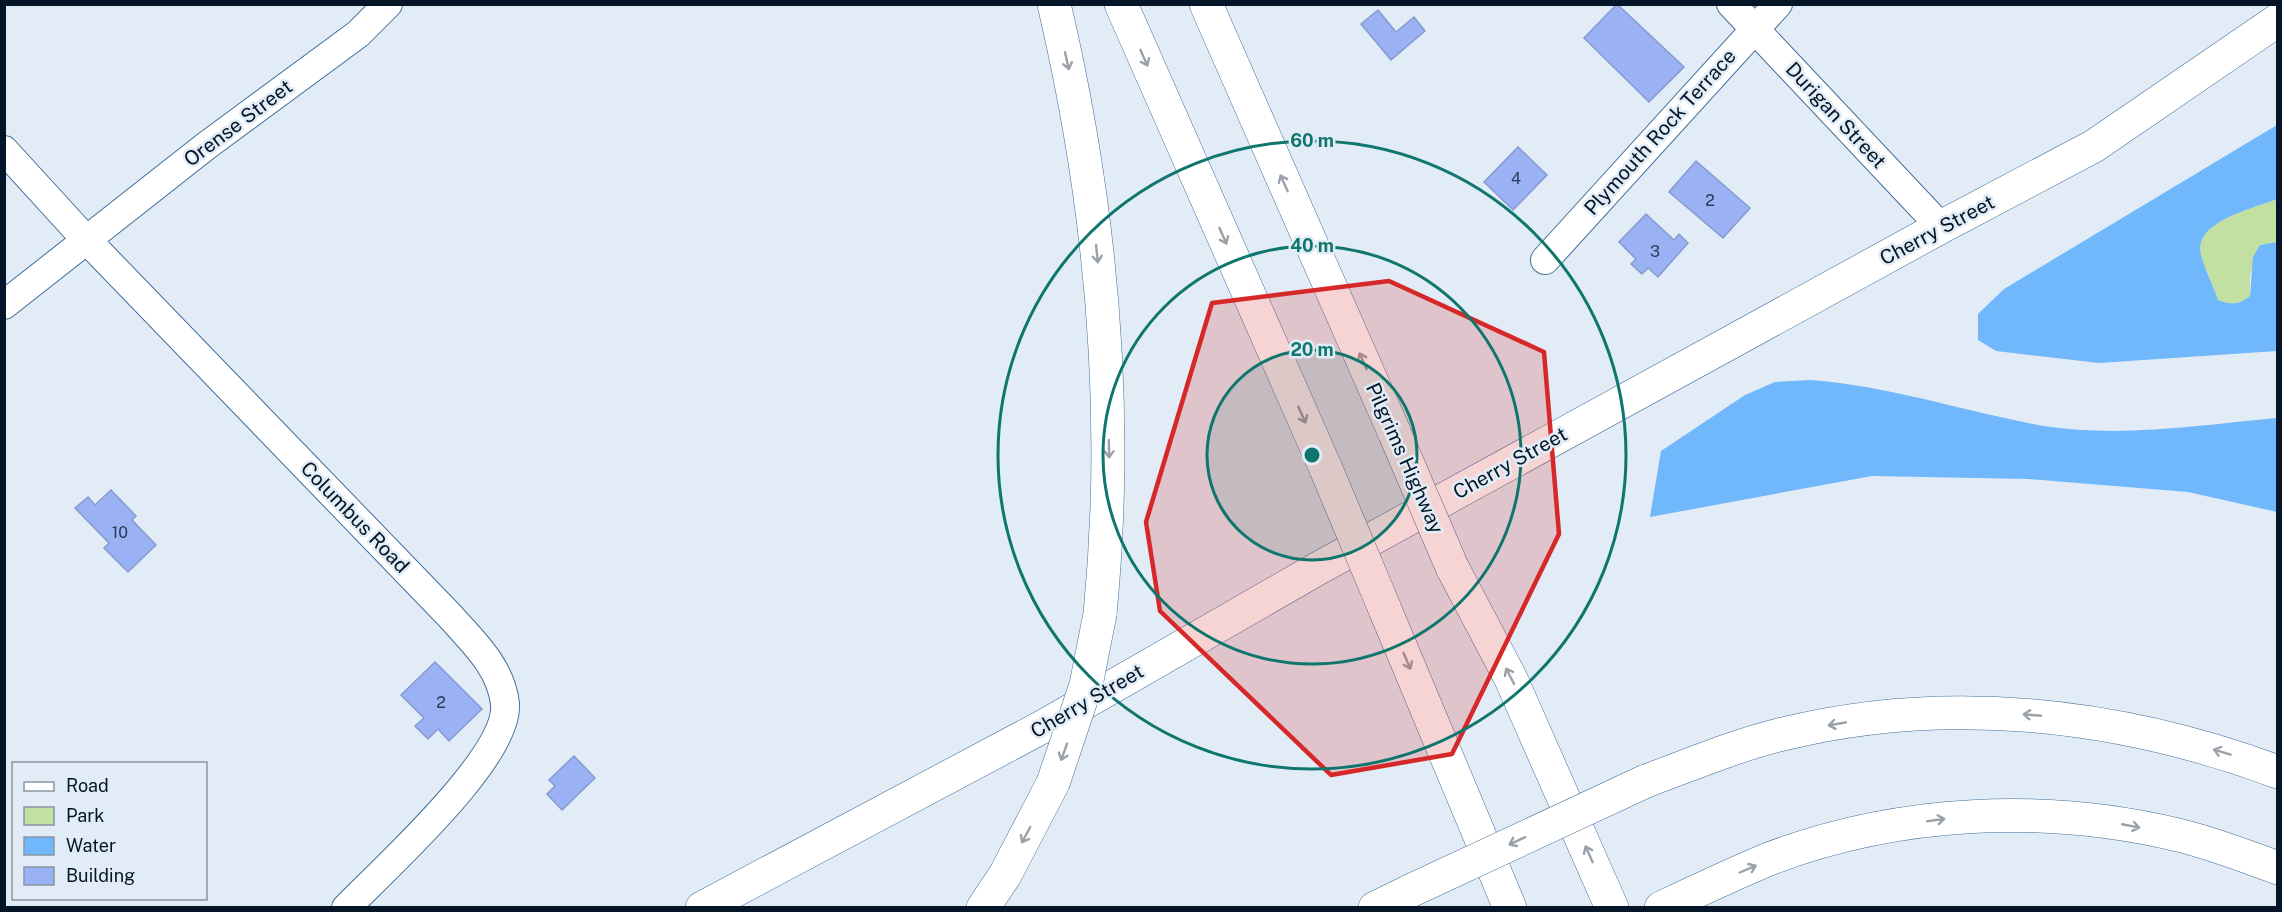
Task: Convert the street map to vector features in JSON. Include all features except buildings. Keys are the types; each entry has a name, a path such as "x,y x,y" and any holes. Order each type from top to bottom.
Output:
{"main road":[{"path":"983,908 1005,874 1053,783 1086,685 1100,614 1108,522 1105,347 1085,157 1054,4"},
{"path":"1121,4 1326,468 1510,908"},
{"name":"Pilgrims Highway","path":"1206,4 1452,567 1512,679 1612,908"},
{"name":"Cherry Street","path":"702,908 1044,726 1317,569 1941,227 2094,146 2277,20"},
{"path":"1375,908 1646,781 1779,735 1845,722 1917,715 1998,712 2065,718 2146,731 2223,751 2277,772"},
{"path":"1661,908 1771,859 1870,831 1943,819 2002,816 2065,817 2114,823 2179,835 2277,868"}],"street":[{"name":"Orense Street","path":"86,240 206,146 358,34 388,4"},
{"name":"Durigan Street","path":"1731,4 1941,227"},
{"name":"Plymouth Rock Terrace","path":"1545,260 1778,4"},
{"name":"Columbus Road","path":"4,150 86,240 450,616 488,657 500,682 505,705 502,727 490,751 464,784 346,908"},
{"path":"4,305 86,240"}],"highlighted area":[{"path":"1389,281 1544,352 1559,534 1452,754 1331,775 1160,611 1146,522 1212,303"}],"green space":[{"path":"2277,199 2277,242 2260,245 2250,276 2250,296 2235,303 2218,300 2201,255 2201,243 2206,233 2227,218"}],"water":[{"path":"2277,125 2277,199 2240,212 2215,225 2206,233 2201,243 2201,255 2218,300 2235,303 2250,296 2253,257 2260,245 2277,242 2277,351 2099,363 1996,351 1978,340 1978,314 2004,289"},
{"path":"1811,380 1870,388 2044,426 2073,429 2132,431 2277,418 2277,512 2188,492 2028,479 1872,476 1650,517 1661,451 1745,395 1775,382"}]}
